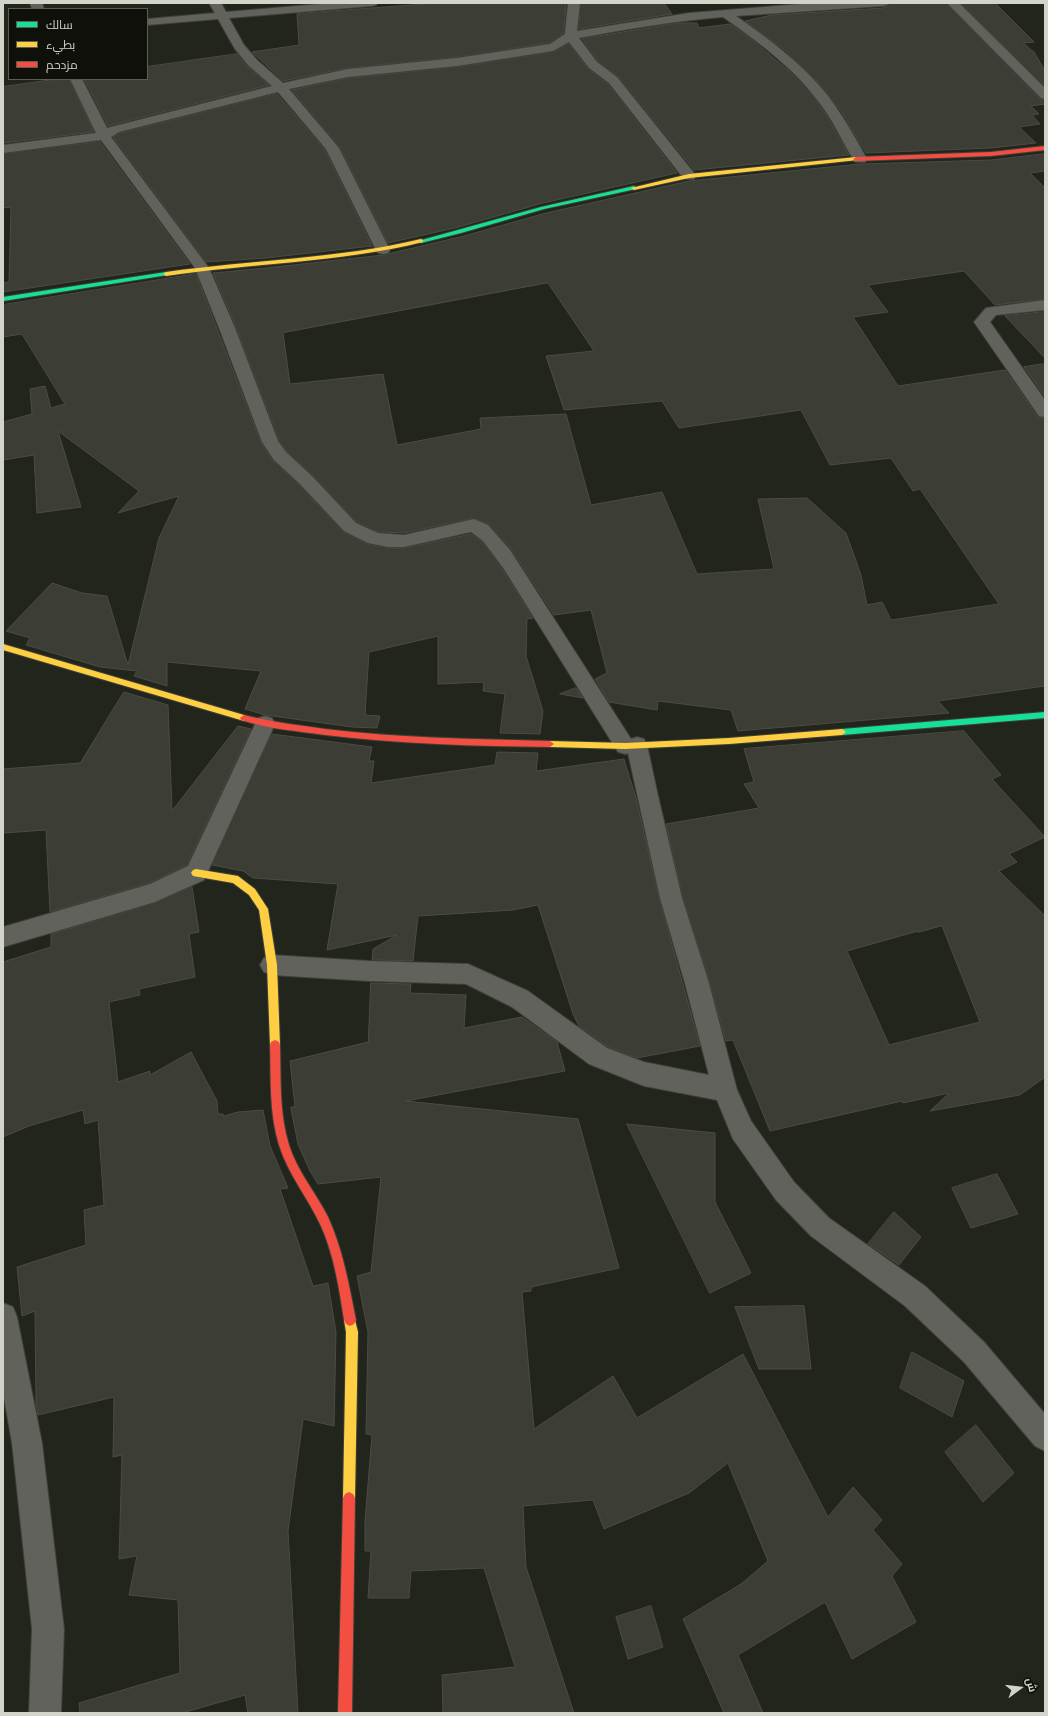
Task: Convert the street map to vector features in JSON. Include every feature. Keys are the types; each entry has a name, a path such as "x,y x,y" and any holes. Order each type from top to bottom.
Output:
{"street":[{"path":"215,3 239,46 253,64 281,88 332,148 383,250"},
{"path":"148,22 372,3"},
{"path":"574,3 571,36 593,65 613,80 689,176"},
{"path":"3,148 104,136 114,129 281,88 348,74 457,62 552,47 571,36 648,22 772,6 883,3"},
{"path":"953,3 1045,95"},
{"path":"725,13 767,43 816,90 843,127 860,159"},
{"path":"76,80 104,136 202,268 227,328 270,442 280,456 306,480 350,527 374,539 404,541 474,525 481,528 502,552 631,746 647,796 672,898 696,980 725,1090 742,1130 785,1191 820,1227 915,1296 974,1352 1045,1436"},
{"path":"3,299 202,268 266,263 383,250 459,232 543,208 689,176 860,159 991,154 1045,148"},
{"path":"1045,305 991,311 982,322 1045,412"},
{"path":"3,647 265,724 352,736 425,742 631,746 729,741 1045,715"},
{"path":"196,873 265,724"},
{"path":"3,937 155,892 196,873 235,880 252,892 263,909 272,965 277,1109 284,1145 300,1181 325,1223 341,1271 352,1332 345,1713"},
{"path":"272,965 369,971 468,974 520,999 598,1056 644,1074 725,1090"},
{"path":"3,1317 27,1443 47,1621 45,1713"}],"building":[{"path":"439,3 566,3 564,33 549,43 457,57 348,68 283,81 252,52 299,45 297,14"},
{"path":"581,3 664,3 672,14 579,29"},
{"path":"890,3 946,3 1040,99 1045,100 1045,104 1031,106 1039,114 1032,115 1040,124 1019,127 1036,143 991,148 866,153 840,110 819,83 786,51 745,21 772,15 883,8 888,6"},
{"path":"961,3 995,3 1034,42 1023,43 1034,52 1045,71 1045,86"},
{"path":"678,23 697,23 699,28 730,24 750,38 789,71 813,96 827,116 849,155 694,170 618,76 598,61 582,39"},
{"path":"569,44 588,69 608,84 677,173 543,203 455,228 388,243 340,147 292,90 348,78 457,67 553,52"},
{"path":"237,54 248,67 269,85 108,126 85,80 148,80 148,67"},
{"path":"50,80 69,80 94,132 3,143 3,87"},
{"path":"277,94 325,150 372,246 266,258 206,262 113,137 120,133"},
{"path":"100,142 190,264 3,292 3,283 9,282 11,207 3,208 3,154"},
{"path":"1045,154 1045,171 1030,173 1045,188 1045,299 995,305 964,271 868,285 888,312 853,317 898,386 1005,370 1038,417 1045,418 1045,686 938,701 949,713 738,731 731,710 658,701 657,710 609,702 595,679 607,673 591,610 554,615 511,549 489,524 474,518 404,533 378,532 357,522 313,475 287,451 279,440 236,327 213,273 383,255 464,236 546,213 689,181 860,164 991,160","holes":["548,283 594,351 546,356 564,410 662,401 679,428 801,410 830,465 891,458 913,491 920,489 999,604 891,620 882,602 867,605 861,575 846,533 807,498 758,499 774,569 697,574 662,492 591,505 566,414 480,418 481,429 397,445 383,374 290,384 283,333"]},
{"path":"196,274 261,443 273,461 299,485 343,532 367,544 388,548 404,548 471,534 482,542 503,570 533,618 527,619 526,656 543,711 540,734 500,733 505,694 483,691 484,682 438,684 438,636 369,652 365,715 380,716 377,728 352,727 265,715 245,709 261,671 167,662 167,686 134,676 137,671 100,667 26,645 30,638 6,631 52,583 82,593 107,596 128,665 159,538 179,496 118,513 139,491 58,431 81,507 37,513 34,455 3,460 3,422 32,414 30,389 45,386 51,408 65,404 22,334 3,337 3,305"},
{"path":"1045,312 1045,358 1005,316"},
{"path":"1045,364 1045,397 1024,367"},
{"path":"576,688 583,698 560,694"},
{"path":"124,692 168,705 172,811 238,726 251,729 187,865 149,883 50,912 46,830 3,833 3,769 80,763"},
{"path":"964,731 1001,775 992,779 1045,837 1009,854 1017,862 999,871 1045,916 1045,1077 1020,1095 930,1111 949,1093 903,1103 902,1101 770,1131 733,1040 726,1041 709,980 683,898 666,824 759,808 744,784 754,782 744,749","holes":["942,926 980,1022 889,1045 847,951 918,931"]},
{"path":"272,734 372,747 369,761 374,761 371,783 495,765 497,752 538,753 536,771 624,759 636,798 659,898 700,1046 637,1058 608,1047 579,1026 573,1014 538,905 513,910 418,916 413,961 372,960 373,949 397,935 327,950 338,884 253,878 243,871 212,865"},
{"path":"192,887 199,932 189,934 195,977 139,989 140,995 109,1002 118,1082 150,1071 150,1075 191,1052 217,1101 218,1114 223,1114 224,1116 238,1112 263,1110 270,1146 288,1188 280,1189 313,1286 328,1283 336,1332 334,1426 303,1419 288,1531 298,1713 248,1713 245,1695 182,1713 80,1713 79,1703 180,1673 178,1600 129,1595 137,1556 119,1559 122,1455 113,1457 114,1397 38,1415 36,1405 35,1311 22,1316 17,1267 86,1245 84,1210 104,1205 98,1120 85,1124 83,1110 29,1126 3,1137 3,962 51,947 51,934 155,903"},
{"path":"371,983 411,984 410,993 466,995 464,1028 522,1017 557,1042 565,1071 406,1101 578,1119 619,1268 531,1287 531,1291 522,1292 534,1429 613,1376 637,1418 743,1354 828,1517 853,1487 882,1520 873,1530 902,1564 892,1576 916,1622 852,1659 825,1602 738,1655 763,1713 724,1713 683,1619 741,1584 768,1561 728,1463 689,1493 604,1529 593,1500 523,1506 526,1567 574,1713 443,1713 442,1675 515,1667 484,1568 411,1571 409,1598 368,1598 371,1551 365,1551 365,1521 372,1435 366,1434 368,1332 357,1276 371,1272 381,1177 318,1184 310,1171 298,1144 291,1109 291,1107 295,1107 290,1061 368,1042"},
{"path":"627,1124 715,1133 715,1202 751,1273 710,1293"},
{"path":"997,1174 1018,1214 971,1228 952,1188"},
{"path":"894,1212 921,1237 899,1265 868,1244"},
{"path":"804,1306 811,1369 759,1369 735,1307"},
{"path":"912,1352 964,1381 952,1417 900,1388"},
{"path":"976,1425 1014,1473 983,1502 945,1452"},
{"path":"651,1606 663,1647 628,1659 616,1617"}],"traffic: fast":[{"path":"421,241 459,232 543,208 634,188"},
{"path":"3,299 166,274"},
{"path":"842,732 1045,715"}],"traffic: slow":[{"path":"634,188 689,176 856,159"},
{"path":"166,274 220,267 355,254 387,249 421,241"},
{"path":"3,647 244,718"},
{"path":"550,744 625,746 729,741 842,732"},
{"path":"196,873 235,879 252,892 263,909 272,965 275,1045"},
{"path":"349,1498 352,1332 350,1320"}],"traffic: jam":[{"path":"856,159 991,154 1045,148"},
{"path":"244,718 263,723 348,735 434,741 550,744"},
{"path":"275,1045 277,1108 284,1145 293,1166 320,1213 330,1235 340,1271 350,1320"},
{"path":"345,1713 349,1498"}]}
